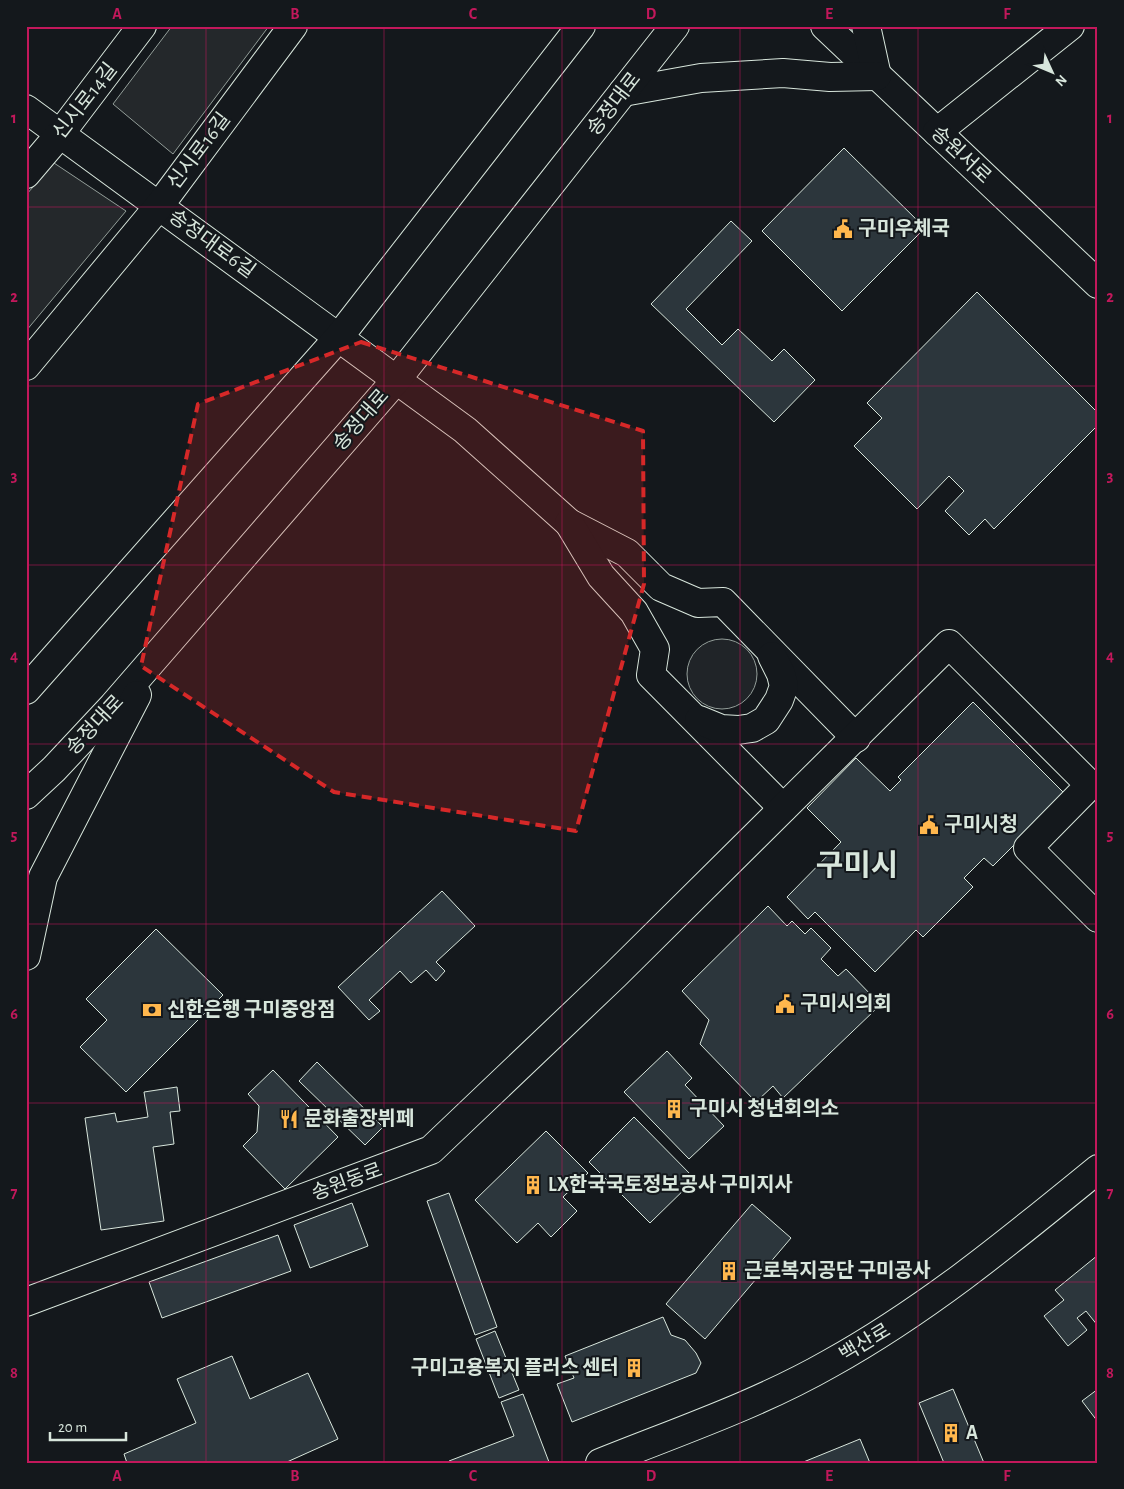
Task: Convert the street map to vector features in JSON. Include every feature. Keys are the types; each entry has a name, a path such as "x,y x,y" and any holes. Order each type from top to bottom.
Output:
{"street":[{"name":"신시로14길","path":"26,174 60,134 142,26"},
{"name":"신시로16길","path":"26,366 159,206 293,26"},
{"path":"26,690 339,337 581,26"},
{"name":"송정대로","path":"26,796 54,770 154,660 397,379 675,26"},
{"name":"송원서로","path":"825,26 1098,284"},
{"path":"623,92 701,78 774,73 830,77 877,76 866,26"},
{"path":"937,132 1070,26"},
{"name":"송정대로6길","path":"26,109 465,430 569,522"},
{"path":"569,522 627,554 661,587 698,604 723,602 856,738"},
{"path":"569,522 601,576 634,612 655,648 651,675 783,808"},
{"name":"송원동로","path":"26,1302 431,1150 614,975 856,738 949,644 1090,785 1028,848 1098,918"},
{"path":"694,718 721,730 752,728 766,720 784,686 782,674 767,646"},
{"path":"26,956 43,877 154,660"},
{"name":"백산로","path":"600,1463 770,1394 828,1364 913,1313 983,1262 1098,1169"}],"highlighted area":[{"path":"361,342 643,431 644,584 576,831 334,792 141,666 198,404"}],"shaded area":[{"path":"172,26 269,26 173,154 113,104"},
{"path":"54,163 126,211 26,331 26,195"},
{"path":"722,639 735,642 747,649 754,661 757,674 754,687 747,699 735,706 722,709 709,706 697,699 690,687 687,674 690,661 697,649 709,642"}],"building":[{"name":"구미우체국","path":"844,148 925,228 842,311 762,231"},
{"path":"731,221 752,241 686,309 722,345 738,329 772,361 784,349 815,380 774,422 651,304"},
{"path":"977,292 1098,413 1098,425 994,529 985,519 969,535 945,511 964,491 949,476 917,509 854,446 882,418 867,403"},
{"name":"구미시청","path":"973,702 1065,794 993,866 984,858 964,878 973,887 923,937 916,930 875,972 815,912 808,919 787,897 841,842 807,808 856,758 890,791 901,780 898,777"},
{"path":"442,891 475,926 436,962 445,971 436,981 426,970 411,983 400,971 369,1000 380,1011 369,1020 338,987"},
{"name":"구미시의회","path":"768,906 787,926 792,921 805,934 811,928 831,948 821,959 838,976 846,969 875,999 875,1010 783,1098 773,1086 756,1102 700,1044 709,1020 682,991"},
{"name":"신한은행 구미중앙점","path":"156,929 223,995 126,1092 80,1047 107,1020 86,999"},
{"name":"구미시 청년회의소","path":"667,1051 692,1078 685,1085 724,1126 689,1159 624,1092"},
{"path":"317,1062 383,1127 365,1145 299,1081"},
{"name":"문화출장뷔페","path":"273,1070 338,1137 285,1189 243,1146 257,1132 259,1106 248,1094"},
{"path":"177,1087 180,1111 170,1112 174,1144 153,1147 164,1221 101,1230 85,1118 115,1113 117,1122 148,1117 144,1092"},
{"path":"634,1117 695,1179 650,1223 589,1162"},
{"name":"LX한국국토정보공사 구미지사","path":"546,1131 588,1173 563,1197 577,1211 551,1237 538,1223 517,1243 475,1200"},
{"path":"449,1193 497,1327 475,1335 427,1201"},
{"path":"352,1203 368,1246 310,1268 294,1225"},
{"name":"근로복지공단 구미공사","path":"752,1204 791,1238 705,1339 666,1304"},
{"path":"278,1235 291,1271 162,1318 149,1282"},
{"path":"1098,1255 1098,1326 1086,1311 1077,1318 1087,1330 1068,1346 1044,1316 1064,1300 1055,1290"},
{"name":"구미고용복지 플러스 센터","path":"663,1317 671,1335 685,1340 696,1353 701,1363 696,1373 572,1422 557,1384 574,1378 565,1356"},
{"path":"495,1331 519,1390 499,1398 476,1339"},
{"path":"232,1356 250,1399 308,1373 338,1439 287,1463 127,1463 124,1454 196,1423 177,1379"},
{"name":"A","path":"953,1389 984,1463 944,1463 919,1403"},
{"path":"1098,1389 1098,1422 1082,1401"},
{"path":"523,1394 549,1462 449,1463 449,1461 514,1436 501,1402"},
{"path":"860,1439 870,1463 801,1463"}],"place":[{"name":"구미우체국","path":"843,229"},
{"name":"구미시청","path":"929,825"},
{"name":"구미시의회","path":"785,1004"},
{"name":"신한은행 구미중앙점","path":"152,1010"},
{"name":"구미시 청년회의소","path":"674,1109"},
{"name":"문화출장뷔페","path":"289,1119"},
{"name":"LX한국국토정보공사 구미지사","path":"533,1185"},
{"name":"근로복지공단 구미공사","path":"729,1271"},
{"name":"구미고용복지 플러스 센터","path":"634,1368"},
{"name":"A","path":"951,1433"}],"district":[{"name":"구미시","path":"857,866"}]}
